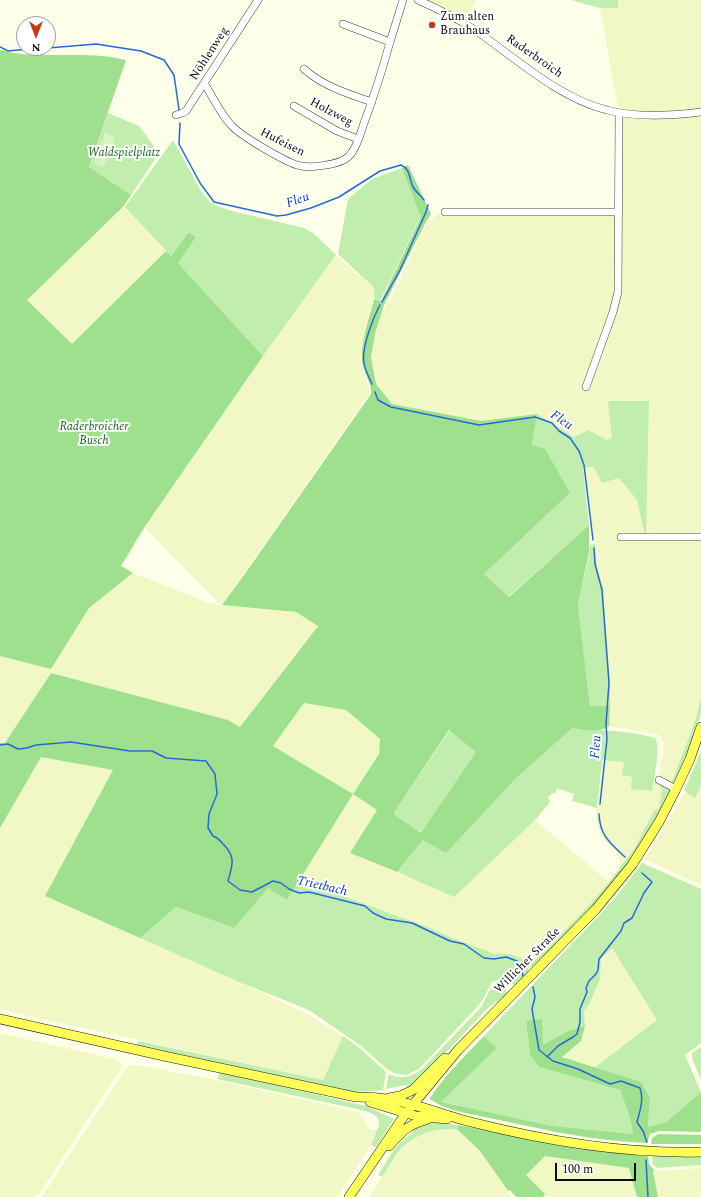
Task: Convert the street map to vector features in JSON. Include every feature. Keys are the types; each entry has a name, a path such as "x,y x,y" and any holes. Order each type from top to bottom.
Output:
{"main road":[{"name":"Willicher Straße","path":"349,1197 409,1109 458,1050 586,920 615,888 649,840 676,789 701,728"},
{"path":"0,1019 356,1097 386,1099 400,1096 414,1090 446,1056 458,1050"},
{"path":"356,1097 363,1100 577,1144 635,1151 701,1152"},
{"path":"386,1099 431,1118 470,1122"},
{"path":"369,1168 404,1129 412,1124 431,1118"}],"street":[{"name":"Nöhlenweg","path":"176,115 186,111 258,0"},
{"name":"Hufeisen","path":"204,83 228,122 236,130 296,165 309,167 343,161 351,154 372,102 403,0"},
{"name":"Raderbroich","path":"418,0 446,13 474,29 526,68 572,96 596,107 619,113 662,115 701,112"},
{"path":"343,24 390,42"},
{"path":"304,69 311,75 341,91 372,102"},
{"name":"Holzweg","path":"294,106 338,131 358,139"},
{"path":"586,387 614,312 617,300 619,280 619,113"},
{"path":"445,212 618,212"},
{"path":"621,537 701,537"},
{"path":"659,780 676,789"}],"green space":[{"path":"419,0 477,0 464,22"},
{"path":"571,0 618,0 618,8 600,8"},
{"path":"618,0 701,0 701,696 684,752 671,784 660,777 659,774 664,744 660,736 609,726 610,684 603,587 597,568 596,549 582,468 594,467 619,478 637,500 646,536 649,401 612,439 606,440 588,430 574,437 536,414 481,421 392,404 376,385 377,380 371,353 375,334 386,305 388,304 427,224 438,214 620,213 621,185 618,108 600,8 618,8"},
{"name":"Raderbroicher Busch","path":"0,50 16,53 16,56 95,55 126,60 89,167 131,195 123,207 27,300 72,344 166,251 171,256 189,232 196,237 178,263 263,356 144,528 121,566 133,573 89,608 51,669 0,656"},
{"name":"Waldspielplatz","path":"108,113 139,126 159,153 131,195 89,167"},
{"path":"105,133 115,137 104,167 94,163"},
{"path":"173,140 201,191 212,204 232,211 304,228 314,234 336,255 263,356 178,263 196,237 189,232 171,256 125,207"},
{"path":"408,165 431,214 384,305 375,334 371,357 376,384 392,404 481,421 537,414 532,445 545,449 570,493 484,574 509,597 589,525 589,552 578,605 590,706 610,706 609,726 601,730 572,728 514,780 446,853 423,840 397,872 350,853 377,810 353,794 287,900 268,888 234,928 176,907 140,938 45,896 113,770 41,757 0,828 0,743 5,743 51,673 228,720 240,727 318,626 296,612 222,605 371,394 362,361 362,347 374,299 381,301 421,217 402,168","holes":["304,703 346,710 380,739 379,754 353,794 273,746","449,730 476,752 421,833 393,814"]},
{"path":"402,168 421,216 380,301 374,298 373,287 338,254 348,199 372,179"},
{"path":"125,207 166,251 72,344 26,299"},
{"path":"336,255 372,287 374,292 360,356 369,388 369,394 222,605 296,612 318,625 240,727 228,720 51,673 5,743 0,743 0,656 51,668 89,608 133,573 206,602 221,605 145,528 263,356"},
{"path":"608,401 649,401 646,539 637,500 619,478 602,483 594,467 583,468 589,525 508,597 484,574 570,493 532,445 537,414 574,437 588,430 607,440 612,438"},
{"path":"595,544 597,568 603,587 610,684 610,706 590,706 578,605 590,545"},
{"path":"701,696 701,715 684,765 675,784 671,784 692,729"},
{"path":"304,703 346,710 380,739 379,754 353,794 273,746"},
{"path":"572,727 624,732 655,738 657,742 657,756 652,791 631,789 632,777 622,775 624,762 602,760 597,808 572,801 574,794 557,788 555,794 553,793 548,797 550,802 535,820 454,897 397,872 423,840 514,780"},
{"path":"450,730 477,751 422,833 392,815"},
{"path":"701,751 701,786 695,798 684,791"},
{"path":"41,756 113,770 45,896 239,982 307,1014 343,1036 323,1080 0,1009 0,828"},
{"path":"602,760 624,762 632,777 652,791 653,783 658,784 662,789 659,808 654,812 634,849 621,866 618,854 600,834 596,819"},
{"path":"661,783 669,787 672,792 635,855 592,907 533,967 529,966 528,972 514,985 499,980 492,982 482,1001 477,1007 420,1068 409,1074 404,1075 394,1073 386,1068 361,1046 309,1010 239,982 140,938 176,907 234,928 268,887 287,900 296,886 343,896 425,926 495,954 510,954 521,958 529,965 546,950 591,903 634,849 654,811 659,808 662,789 659,785"},
{"path":"701,786 701,885 645,859 685,792 695,798"},
{"path":"353,794 377,810 350,853 453,896 535,820 609,882 591,903 529,966 521,958 510,954 495,954 425,926 343,896 296,886"},
{"path":"642,863 701,889 701,1043 685,1055 701,1092 666,1122 648,1127 650,1097 641,1082 594,1068 657,1020 612,948 601,959 600,979 590,1003 584,1011 585,1026 568,1031 543,1046 526,1021 530,1055 539,1067 620,1090 630,1118 633,1134 553,1126 441,1102 497,1048 484,1036 615,898"},
{"path":"612,948 657,1020 594,1068 561,1057 581,1041 585,1026 584,1011 590,1003 600,979 601,959"},
{"path":"496,984 505,986 507,993 505,996 489,1007 428,1072 408,1090 406,1085 386,1089 389,1074 398,1077 406,1077 422,1069 481,1007 489,992"},
{"path":"542,1019 543,1045 568,1031 585,1026 581,1041 562,1057 641,1082 650,1097 648,1127 666,1122 701,1092 701,1132 659,1131 650,1134 647,1143 608,1140 551,1131 461,1112 445,1107 430,1099 449,1074 484,1036 497,1048 441,1102 553,1126 633,1134 630,1118 620,1090 539,1067 530,1055 526,1021"},
{"path":"0,1033 118,1060 121,1064 121,1069 37,1197 0,1197"},
{"path":"343,1036 362,1050 386,1072 383,1090 356,1092 137,1045 138,1041 323,1080"},
{"path":"701,1047 701,1080 692,1058 692,1053"},
{"path":"130,1065 137,1065 216,1080 358,1112 364,1119 366,1126 372,1130 377,1130 375,1139 337,1197 42,1197 125,1070"},
{"path":"220,1072 366,1106 394,1119 376,1147 371,1145 379,1124 379,1120 376,1116 368,1112 217,1079"},
{"path":"438,1122 458,1125 458,1130 442,1129 418,1136 399,1151 382,1177 378,1175 395,1148 414,1131 414,1126"},
{"path":"458,1125 593,1150 648,1156 649,1164 655,1171 653,1171 658,1197 637,1197 629,1168 545,1156 526,1175 545,1194 543,1197 516,1197 510,1190 508,1191 480,1151 458,1130"},
{"path":"440,1129 458,1130 480,1151 511,1197 369,1197 399,1152 411,1141 422,1134"},
{"path":"658,1134 701,1135 701,1144 651,1144 652,1138"},
{"path":"545,1156 630,1168 637,1197 543,1197 545,1195 526,1175"},
{"path":"652,1156 701,1156 701,1165 658,1168 653,1165"},
{"path":"701,1168 701,1197 658,1197 653,1171"}],"waterway":[{"name":"Fleu","path":"56,47 96,44 141,51 164,60 174,75 179,110"},
{"name":"Fleu","path":"0,47 8,51 16,50"},
{"name":"Fleu","path":"180,123 179,144 200,183 214,202 277,216 286,215 311,208 339,197 380,171 401,165 407,169 413,187 424,200"},
{"name":"Fleu","path":"382,302 400,270 428,205"},
{"name":"Fleu","path":"372,384 365,366 364,350 371,325 380,305"},
{"name":"Fleu","path":"375,392 378,400 391,407 479,425 535,417 552,423 559,431 570,438 579,451 584,465 593,540"},
{"name":"Fleu","path":"594,548 595,564 602,590 609,683 606,724 607,739 600,804"},
{"name":"Trietbach","path":"0,745 8,744 18,749 36,745 71,742 130,751 152,751 166,758 206,761 215,774 217,794 209,814 208,828 213,836 220,840 231,854 232,862 228,881 240,890 252,892 273,881 281,883 289,889 299,893 309,892 365,906 373,913 386,919 412,923 450,941 464,944 484,958 494,959 506,957 517,961 523,976"},
{"name":"Fleu","path":"599,814 601,828 604,834 610,843 625,857"},
{"name":"Fleu","path":"547,1057 558,1046 577,1034 580,1022 580,1009 587,992 586,988 589,981 598,970 599,959 621,931 624,923 632,918 644,893 652,882 642,873"},
{"name":"Trietbach","path":"533,987 535,997 532,1009 539,1050 553,1061 578,1069 610,1084 621,1081 640,1088 642,1101 637,1122 643,1131 647,1142"},
{"name":"Trietbach","path":"646,1160 648,1197"}],"place":[{"name":"Zum alten Brauhaus","path":"432,25"}]}
